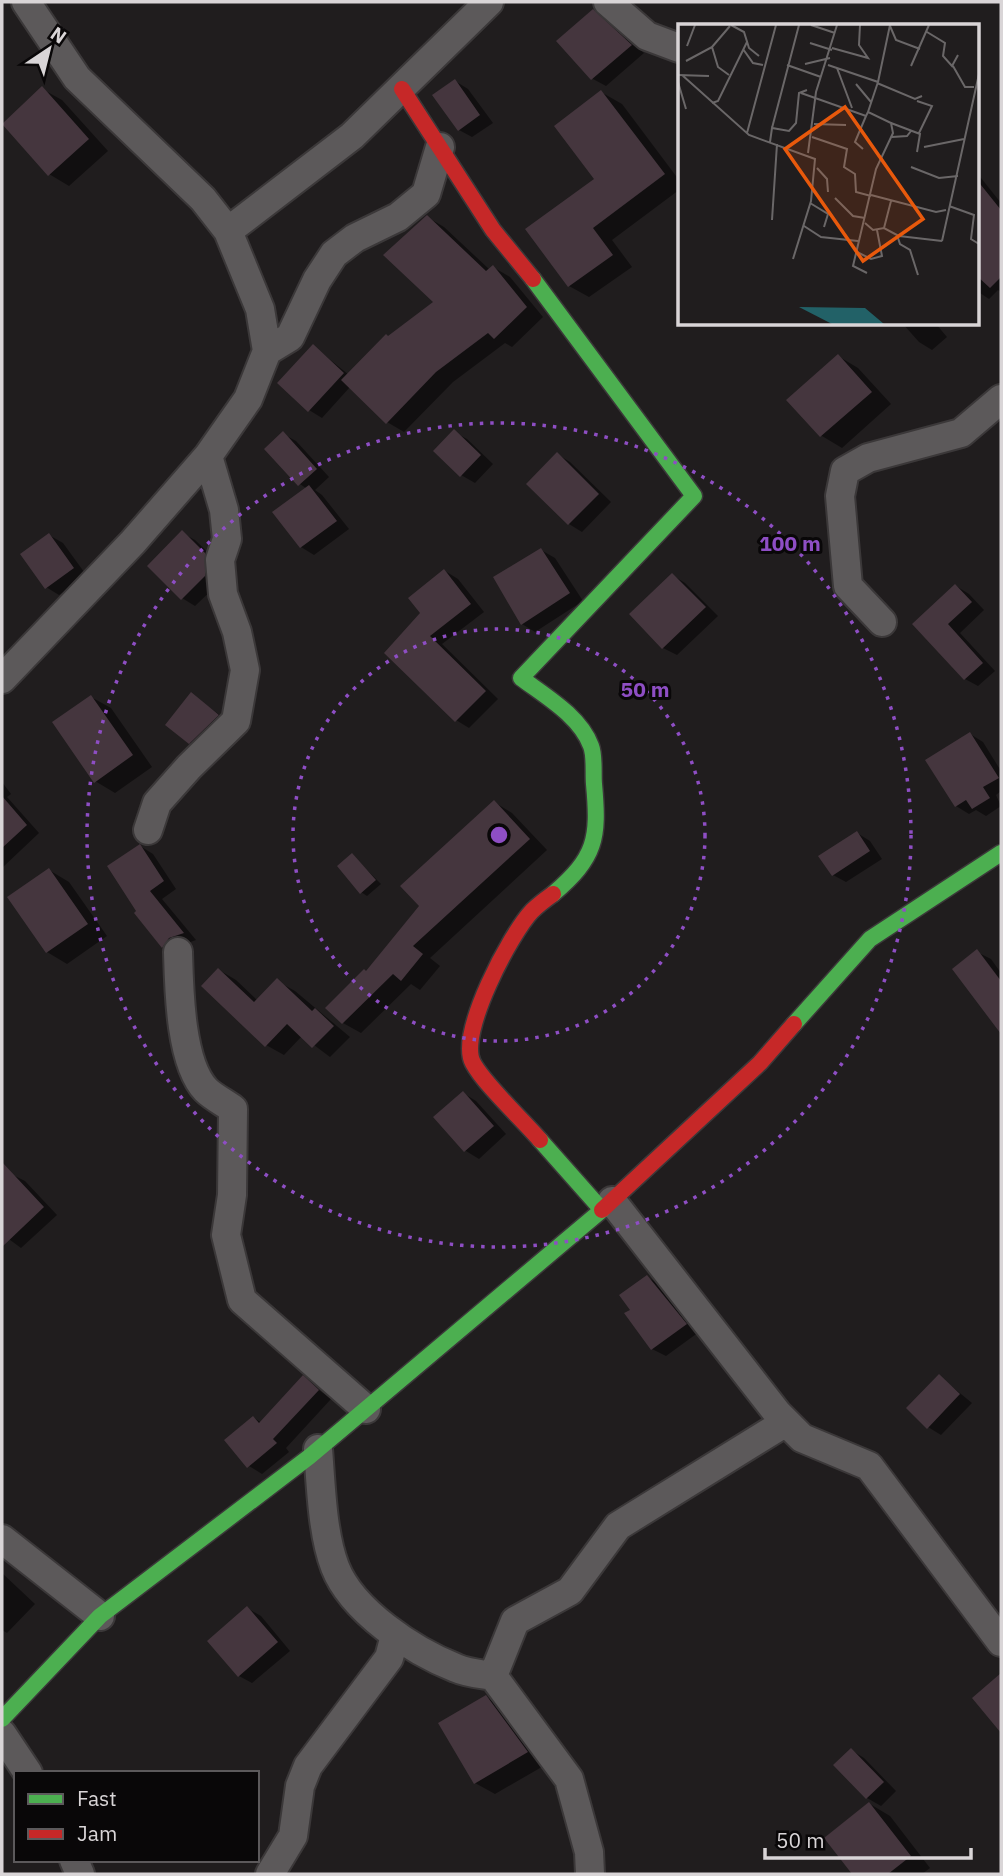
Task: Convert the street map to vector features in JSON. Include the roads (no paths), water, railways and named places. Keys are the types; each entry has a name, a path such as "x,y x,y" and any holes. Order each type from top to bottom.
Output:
{"street":[{"path":"2,679 133,542 208,456 248,399 267,351 260,309 228,231 202,200 77,78 26,2"},
{"path":"228,231 317,165 402,89 489,2"},
{"path":"608,2 647,36 678,48"},
{"path":"402,89 494,230 562,315 694,496 522,678 572,718 591,746 597,817 594,842 579,871 531,912 505,950 482,1002 468,1045 472,1062 607,1206 786,1422 802,1438 869,1466 1001,1642"},
{"path":"267,351 290,337 317,280 334,254 355,237 398,217 426,194 440,147"},
{"path":"881,622 848,586 840,496 845,471 868,458 961,433 1001,399"},
{"path":"148,830 157,803 236,721 245,670 237,632 223,594 220,560 227,538 224,510 208,456"},
{"path":"2,1719 100,1616 318,1449 607,1206 760,1063 870,939 1001,853"},
{"path":"178,952 179,1011 193,1064 205,1089 233,1109 232,1195 226,1235 242,1300 366,1409"},
{"path":"493,1676 515,1621 569,1591 618,1526 786,1422"},
{"path":"318,1449 323,1504 334,1567 357,1604 395,1635 457,1669 493,1676 569,1779 589,1852 590,1874"},
{"path":"2,1539 100,1616"},
{"path":"270,1874 293,1836 300,1786 308,1766 389,1658 395,1635"},
{"path":"2,1734 27,1771"}]}
